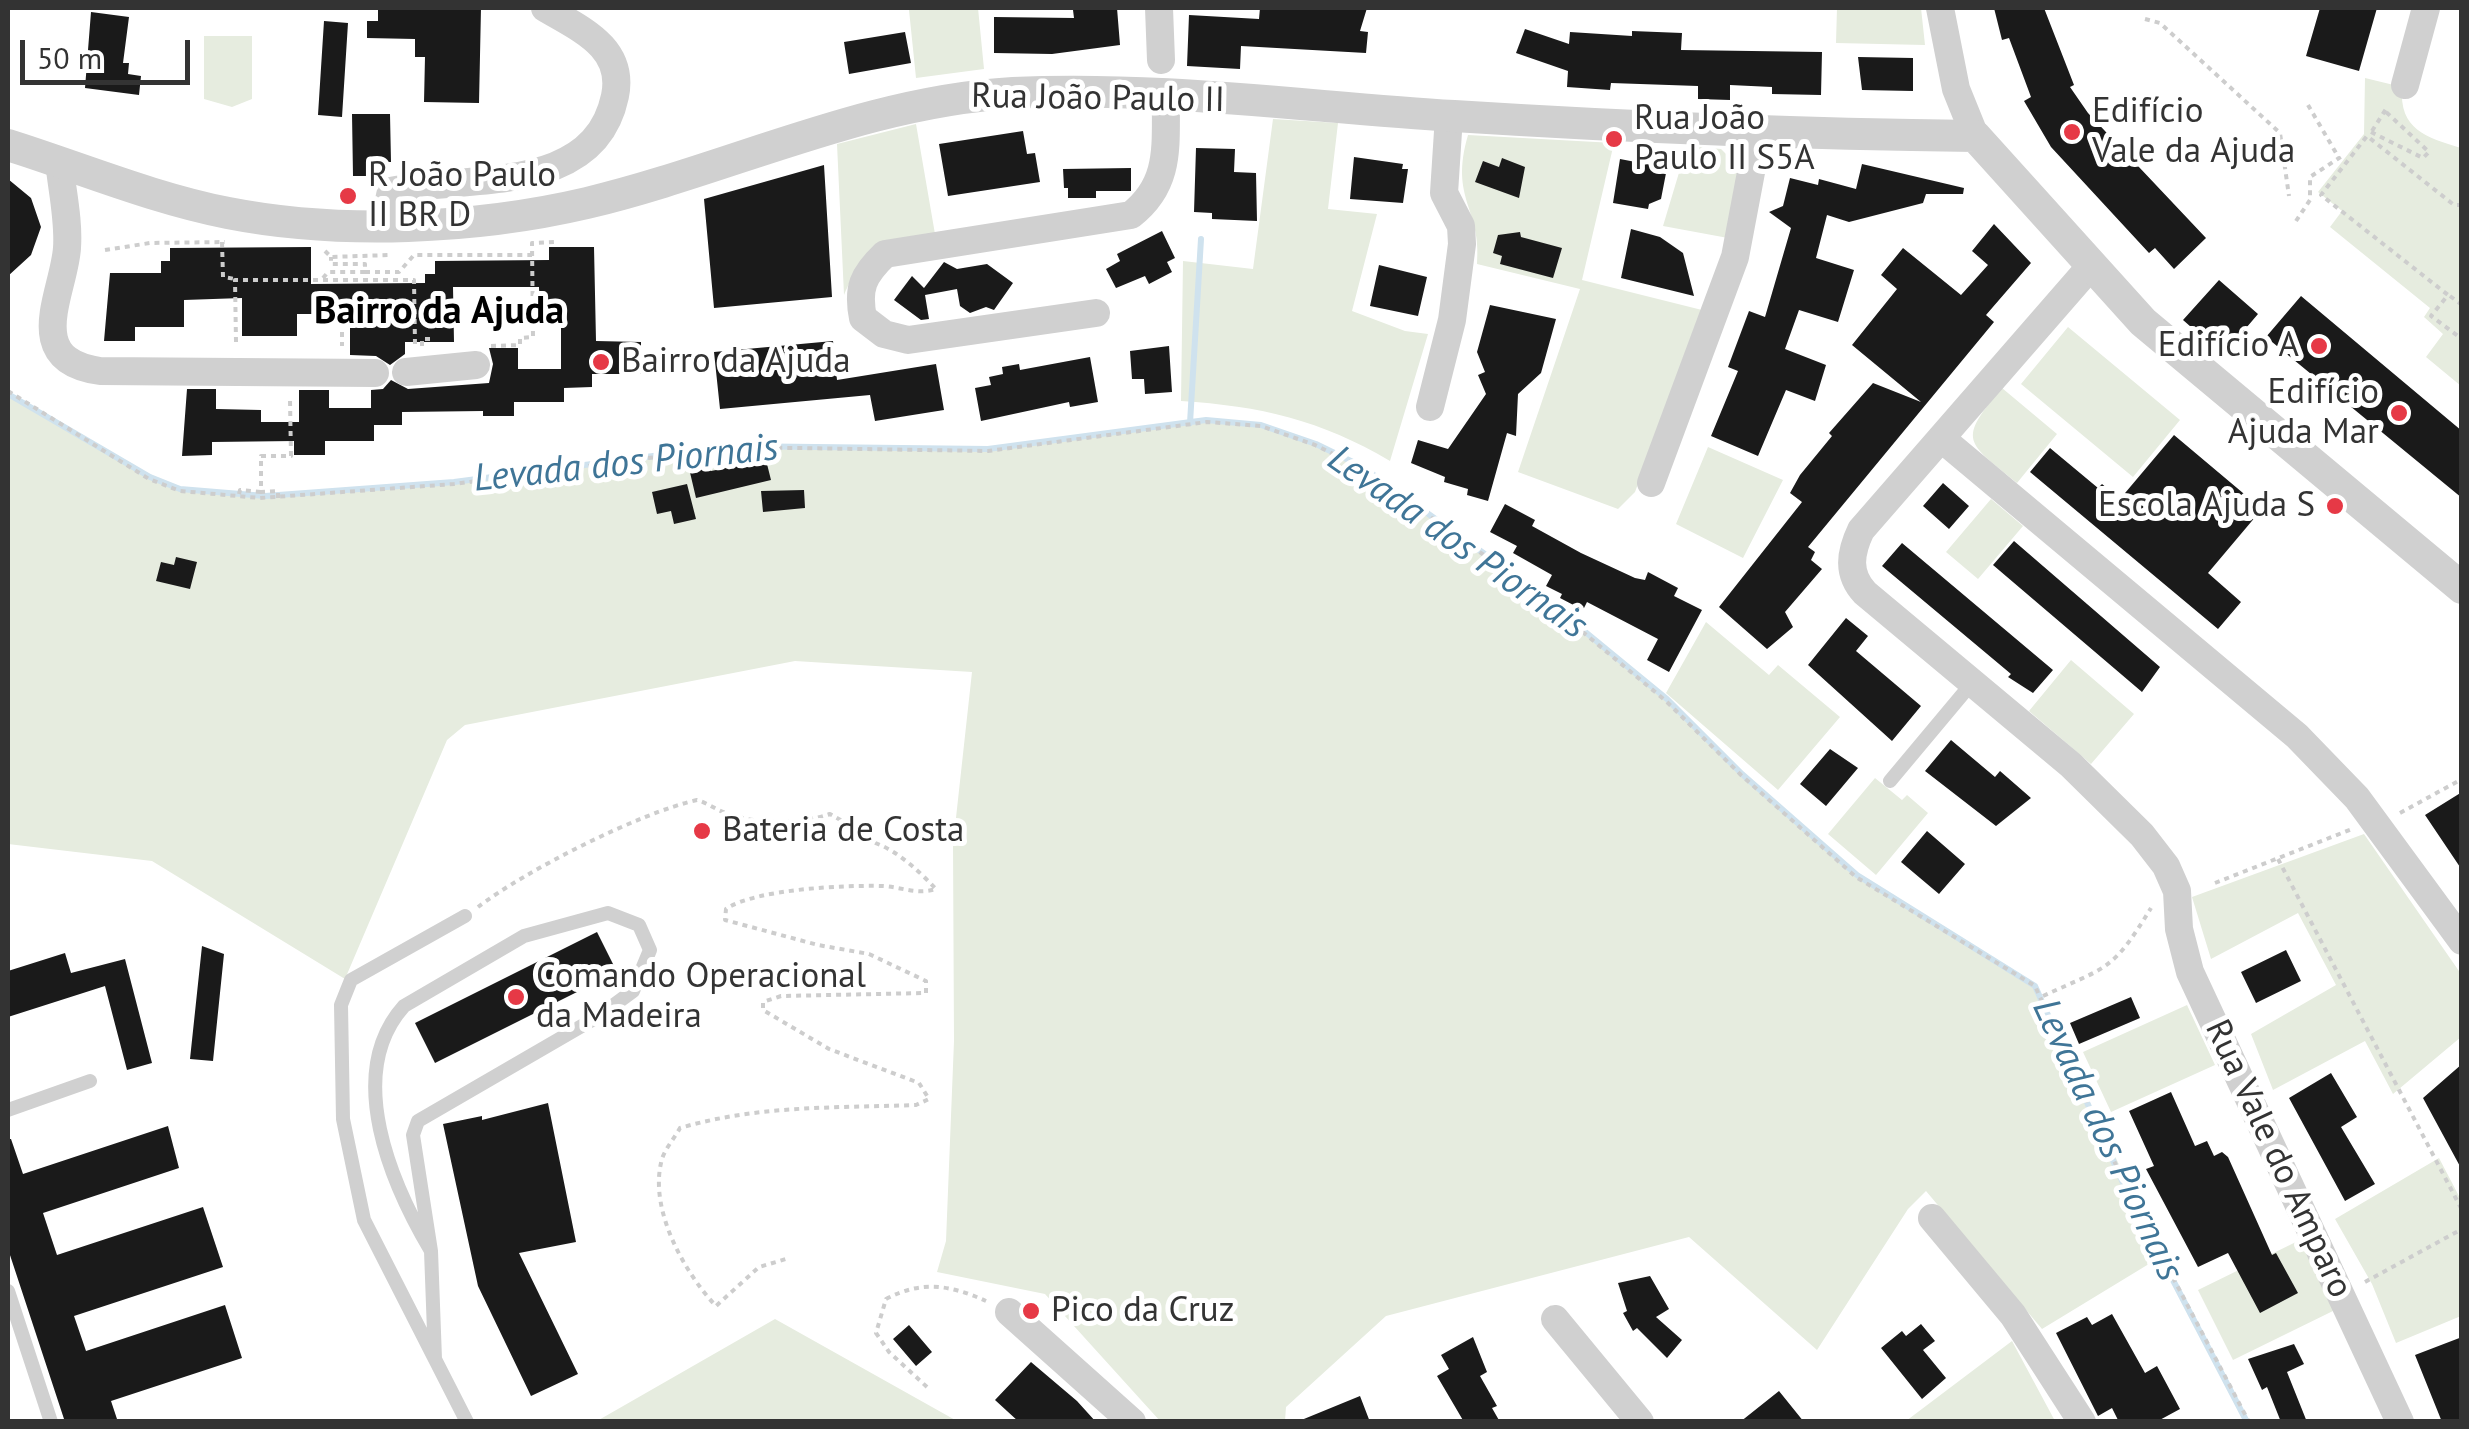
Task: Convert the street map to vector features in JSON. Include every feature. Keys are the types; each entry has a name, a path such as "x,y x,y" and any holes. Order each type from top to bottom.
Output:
{"street":[{"path":"384,224 391,191 521,178 572,158 596,141 610,118 617,84 614,63 604,45 545,8"},
{"path":"1160,8 1161,60"},
{"path":"1940,8 1956,89 1975,136 2090,267 2462,588"},
{"path":"2397,91 2426,8"},
{"name":"Rua João Paulo II","path":"8,145 228,213 300,222 462,224 586,203 871,118 958,97 1018,93 1166,97 1450,116 1760,130 1975,136"},
{"path":"1096,314 908,340 884,334 863,318 858,292 868,270 885,254 1132,216 1156,191 1164,174 1166,97"},
{"path":"1430,407 1452,320 1462,244 1460,226 1444,193 1450,116"},
{"path":"1652,482 1734,256 1760,130"},
{"path":"59,161 67,252 50,320 62,352 80,365 100,371 375,372"},
{"path":"2090,267 1861,530 1851,564 1857,584 1865,594 2112,803 2155,851 2168,892"},
{"path":"406,372 481,355"},
{"path":"1942,439 2268,708 2374,822 2462,940"},
{"name":"Rua Vale do Amparo","path":"2168,892 2190,972 2400,1422"},
{"path":"1932,1218 2013,1315 2082,1422"},
{"path":"1009,1312 1132,1422"},
{"path":"1555,1319 1640,1422"}],"lane":[{"path":"1890,782 1972,684"},
{"path":"432,1251 400,1200 375,1111 388,1023 404,1006 524,936 608,912 624,915 639,925 650,950 633,991 540,1053 418,1121 413,1135 432,1251 435,1358"},
{"path":"466,916 352,980 341,1005 343,1119 364,1220 467,1422"},
{"path":"8,1110 90,1081"},
{"path":"8,1291 51,1422"}],"path":[{"path":"2145,19 2160,23 2280,133 2289,196"},
{"path":"2397,91 2321,195 2462,305"},
{"path":"2296,221 2310,200 2310,177 2341,160 2308,104"},
{"path":"2369,134 2423,158 2429,152 2385,111"},
{"path":"2369,134 2454,205 2462,205"},
{"path":"481,355 520,345 520,338 532,337 532,243 554,239"},
{"path":"105,250 150,242 241,242"},
{"path":"222,242 222,277 235,277 236,342"},
{"path":"316,242 331,256 364,257"},
{"path":"321,280 328,272 399,272 414,255 532,255"},
{"path":"331,256 331,264 365,264 365,272"},
{"path":"235,280 414,280 414,354 422,354 422,339 430,339 430,352"},
{"path":"2448,295 2431,316 2462,338"},
{"path":"261,492 261,456 291,456 290,386"},
{"path":"8,391 149,479 180,491 240,496 278,498 454,484 731,448 988,451 1207,422 1260,426 1360,467 1526,585 1666,700 1741,775 1856,876 2035,986 2043,996 2129,1194 2248,1422"},
{"path":"240,496 240,490 278,491 278,498"},
{"path":"2216,883 2374,822 2462,779"},
{"path":"466,916 510,882 624,826 697,800 722,812 784,821 811,822 830,814 853,828 857,839 888,850 914,866 936,889 922,893 886,886 820,890 738,900 726,908 725,920 818,946 869,954 926,981 926,992 780,996 763,1002 763,1010 829,1049 919,1084 929,1099 916,1105 786,1108 710,1120 680,1128 661,1160 658,1194 670,1230 685,1266 716,1306 759,1267 786,1259"},
{"path":"2278,858 2462,1210"},
{"path":"2043,996 2092,977 2123,954 2168,892"},
{"path":"2365,1282 2462,1229"},
{"path":"927,1387 888,1352 876,1333 886,1300 905,1289 930,1284 961,1290 1009,1312"}],"shaded area":[{"path":"978,8 984,69 916,78 909,10"},
{"path":"1837,8 1921,8 1925,45 1836,43"},
{"path":"204,36 252,36 252,99 232,107 204,99"},
{"path":"2365,78 2402,87 2405,113 2417,130 2461,148 2461,386 2426,357 2443,334 2424,317 2430,308 2330,227 2342,211 2318,192 2364,134"},
{"path":"1273,119 1338,123 1328,209 1377,214 1352,311 1405,331 1428,334 1390,461 1314,425 1264,411 1181,401 1183,261 1253,269"},
{"path":"916,124 935,234 879,249 860,266 844,295 837,144"},
{"path":"1468,135 1614,143 1582,280 1702,310 1635,492 1618,509 1518,472 1580,289 1477,264 1475,229 1462,175"},
{"path":"1687,146 1721,149 1738,166 1728,238 1663,226"},
{"path":"2068,327 2180,420 2133,477 2021,384"},
{"path":"2002,388 2057,434 2017,483 1987,458 1974,440 1978,419"},
{"path":"8,391 149,479 180,491 260,498 454,484 731,447 988,451 1207,422 1261,426 1315,445 1360,467 1526,585 1666,701 1741,775 1856,877 2035,986 2162,1256 2042,1329 1926,1191 1908,1209 1817,1350 1689,1237 1386,1316 1286,1407 1285,1421 1160,1421 1045,1294 937,1272 946,1241 954,1041 953,845 972,672 795,661 465,725 447,740 345,979 152,861 8,844"},
{"path":"1708,447 1783,480 1743,558 1676,524"},
{"path":"1991,499 2023,526 1978,579 1946,552"},
{"path":"1706,622 1769,675 1778,665 1840,717 1778,790 1666,693"},
{"path":"2071,660 2134,714 2091,764 2029,711"},
{"path":"1875,778 1902,800 1907,795 1928,813 1876,875 1828,834"},
{"path":"2364,834 2461,974 2461,1037 2393,1094 2365,1041 2273,1090 2251,1034 2336,985 2298,913 2211,959 2192,897"},
{"path":"2187,1005 2215,1065 2111,1112 2083,1052"},
{"path":"2439,1158 2461,1200 2461,1316 2396,1343 2372,1284 2335,1219"},
{"path":"2300,1240 2335,1310 2233,1360 2198,1290"},
{"path":"775,1319 957,1421 597,1421"},
{"path":"2012,1341 2055,1421 1906,1421"}],"building":[{"path":"378,8 481,8 479,103 424,102 425,57 415,57 415,39 367,38 367,21 378,21"},
{"path":"1117,8 1120,45 1052,54 994,53 994,17 1074,18 1073,10"},
{"path":"1260,8 1367,8 1360,31 1368,32 1366,53 1241,46 1240,69 1187,66 1189,15 1259,19"},
{"name":"Edifício Vale da Ajuda","path":"1994,8 2044,8 2074,85 2070,87 2088,113 2206,238 2174,269 2155,248 2149,253 2051,147 2024,101 2031,97 2009,38 2002,40"},
{"path":"2320,8 2377,8 2359,71 2306,56"},
{"path":"91,12 129,17 123,63 129,63 128,74 141,76 139,95 85,88"},
{"path":"324,21 348,23 342,117 318,115"},
{"path":"1525,29 1569,44 1570,32 1632,36 1632,31 1682,33 1681,50 1822,52 1821,95 1772,94 1772,87 1730,85 1730,100 1698,99 1698,86 1611,83 1610,90 1567,87 1568,71 1516,53"},
{"path":"905,32 911,63 849,74 844,42"},
{"path":"1858,57 1913,58 1913,91 1862,90"},
{"path":"352,114 390,114 391,162 383,162 383,176 353,176"},
{"path":"1023,131 1027,154 1035,153 1040,182 948,196 939,144"},
{"path":"1196,148 1235,149 1234,172 1256,173 1257,221 1212,219 1212,213 1194,212"},
{"path":"1354,157 1403,164 1402,169 1408,169 1403,203 1350,199"},
{"path":"1502,158 1525,167 1519,198 1475,182 1483,161 1499,167"},
{"path":"1620,159 1667,168 1661,199 1649,204 1648,209 1613,203"},
{"path":"1862,164 1964,188 1963,194 1926,194 1923,203 1849,222 1827,215 1816,258 1854,270 1838,322 1799,310 1785,349 1826,365 1815,401 1786,390 1758,456 1711,436 1738,371 1728,367 1749,311 1765,317 1791,228 1769,212 1783,206 1790,178 1818,185 1819,179 1856,189"},
{"path":"824,165 832,297 714,308 704,199"},
{"path":"1131,168 1131,191 1096,191 1096,198 1068,198 1068,188 1064,188 1063,169"},
{"path":"8,179 31,198 41,227 31,255 8,276"},
{"path":"1994,224 2031,263 1986,315 1994,322 1808,547 1815,552 1811,560 1822,569 1785,612 1793,627 1767,649 1719,607 1802,502 1790,493 1800,475 1832,436 1829,433 1873,383 1921,402 1852,345 1897,289 1881,275 1903,248 1961,295 1988,265 1972,251"},
{"path":"1631,229 1660,237 1683,253 1694,296 1621,278"},
{"path":"1162,231 1175,258 1167,262 1172,272 1149,284 1145,276 1116,288 1106,269 1120,261 1117,254"},
{"path":"1520,232 1521,237 1562,248 1553,278 1500,264 1502,256 1493,253 1498,235"},
{"path":"311,247 311,284 425,283 425,274 435,274 435,261 549,260 549,247 594,247 596,341 641,342 641,374 592,374 592,387 564,388 564,402 514,402 514,416 483,416 483,411 402,412 402,425 374,425 374,441 325,441 325,455 294,455 294,441 212,442 212,455 182,456 187,389 216,389 216,409 261,410 261,422 299,422 299,390 329,390 329,408 371,408 371,390 383,389 391,380 408,389 489,383 493,364 489,348 518,348 518,369 561,369 561,322 540,322 539,287 453,287 454,342 405,342 405,354 390,365 376,356 350,355 350,314 297,314 297,336 242,336 242,298 184,300 184,327 135,327 135,341 104,341 110,273 161,273 161,261 170,261 170,248"},
{"path":"944,262 957,269 987,264 1013,283 994,310 986,307 970,313 960,306 957,289 925,295 929,319 921,320 894,300 912,276 924,288"},
{"path":"1379,265 1427,277 1418,316 1370,306"},
{"path":"2219,280 2258,314 2223,355 2183,320"},
{"path":"2301,296 2462,431 2462,498 2266,337"},
{"path":"1490,305 1556,319 1541,373 1518,394 1516,436 1507,433 1488,501 1467,495 1468,489 1444,482 1445,477 1411,463 1418,440 1448,449 1486,394 1478,375 1485,372 1477,352"},
{"path":"833,341 837,380 936,364 944,410 875,421 870,395 720,409 714,352"},
{"path":"1169,346 1172,392 1145,394 1144,379 1132,379 1130,351"},
{"path":"1090,357 1098,402 1070,407 1069,402 981,421 975,388 991,385 989,377 1003,374 1002,367 1019,364 1020,370"},
{"path":"2174,435 2262,509 2208,573 2241,602 2218,629 2030,472 2050,448 2098,488 2102,484 2120,499"},
{"path":"708,460 711,471 766,460 771,480 696,498 688,464"},
{"path":"1943,483 1969,506 1949,529 1923,506"},
{"path":"687,484 696,519 674,524 671,511 657,514 652,492"},
{"path":"804,490 805,508 763,512 761,491"},
{"path":"1505,504 1535,520 1532,526 1581,553 1635,578 1645,580 1648,572 1678,588 1674,596 1702,610 1669,672 1647,660 1658,639 1587,602 1583,610 1560,598 1562,594 1546,586 1552,575 1513,553 1517,546 1490,532"},
{"path":"2014,541 2160,667 2142,692 1993,565"},
{"path":"1902,543 2053,670 2033,693 2008,677 2011,674 1882,566"},
{"path":"176,557 197,562 190,589 156,581 161,562 174,565"},
{"path":"1846,618 1868,636 1856,651 1921,706 1892,741 1808,665"},
{"path":"1951,740 1995,777 2000,771 2031,798 1996,826 1925,771"},
{"path":"1830,749 1858,768 1826,806 1800,784"},
{"path":"2462,792 2462,870 2425,815"},
{"path":"1927,831 1965,864 1939,894 1901,862"},
{"name":"Comando Operacional da Madeira","path":"597,932 617,972 435,1063 415,1023"},
{"path":"202,946 224,954 213,1061 190,1059"},
{"path":"2286,950 2301,981 2256,1003 2241,972"},
{"path":"65,953 71,973 125,959 152,1063 127,1070 105,986 8,1017 8,971"},
{"path":"2131,997 2140,1018 2079,1044 2070,1023"},
{"path":"2462,1064 2462,1170 2423,1098"},
{"path":"2331,1073 2357,1117 2341,1127 2375,1184 2345,1201 2289,1098"},
{"path":"2171,1092 2195,1146 2207,1141 2214,1156 2222,1152 2228,1157 2272,1255 2276,1253 2298,1293 2260,1313 2228,1253 2198,1267 2146,1169 2154,1166 2129,1111"},
{"path":"548,1103 576,1242 519,1253 578,1374 531,1396 478,1286 443,1124 482,1116 482,1120"},
{"path":"168,1126 179,1168 43,1213 57,1255 203,1207 223,1267 74,1316 86,1351 225,1305 242,1358 111,1401 118,1422 65,1422 8,1249 8,1139 23,1174"},
{"path":"1650,1276 1669,1309 1656,1317 1682,1340 1667,1358 1637,1328 1633,1331 1623,1313 1627,1311 1618,1283"},
{"path":"2112,1314 2145,1373 2157,1366 2180,1409 2156,1422 2119,1422 2112,1408 2098,1416 2056,1333 2087,1317 2092,1325"},
{"path":"1921,1324 1935,1341 1923,1350 1946,1378 1922,1399 1881,1348 1902,1331 1906,1336"},
{"path":"909,1325 932,1352 916,1366 893,1339"},
{"path":"1473,1337 1487,1372 1480,1376 1497,1406 1492,1408 1500,1422 1464,1422 1437,1376 1449,1369 1441,1355"},
{"path":"2462,1337 2462,1422 2442,1422 2415,1355"},
{"path":"2294,1344 2304,1364 2287,1372 2307,1422 2281,1422 2267,1387 2262,1390 2248,1359"},
{"path":"1031,1362 1096,1422 1019,1422 995,1400"},
{"path":"1779,1391 1804,1422 1740,1422"},
{"path":"1360,1396 1370,1422 1299,1422 1299,1421"}],"waterway":[{"path":"1190,423 1201,239"},
{"name":"Levada dos Piornais","path":"8,394 150,477 180,489 265,496 454,482 730,446 988,449 1206,420 1261,425 1316,444 1361,466 1527,584 1667,699 1742,774 1857,875 2035,986 2128,1194 2247,1422"}],"place":[{"name":"Edifício Vale da Ajuda","path":"2072,132"},
{"name":"Rua João Paulo II S5A","path":"1614,139"},
{"name":"R João Paulo II BR D","path":"348,196"},
{"name":"Edifício A","path":"2319,346"},
{"name":"Bairro da Ajuda","path":"601,362"},
{"name":"Edifício Ajuda Mar","path":"2399,413"},
{"name":"Escola Ajuda S","path":"2335,506"},
{"name":"Bateria de Costa","path":"702,831"},
{"name":"Comando Operacional da Madeira","path":"516,997"},
{"name":"Pico da Cruz","path":"1031,1311"}],"district":[{"name":"Bairro da Ajuda","path":"439,312"}]}
